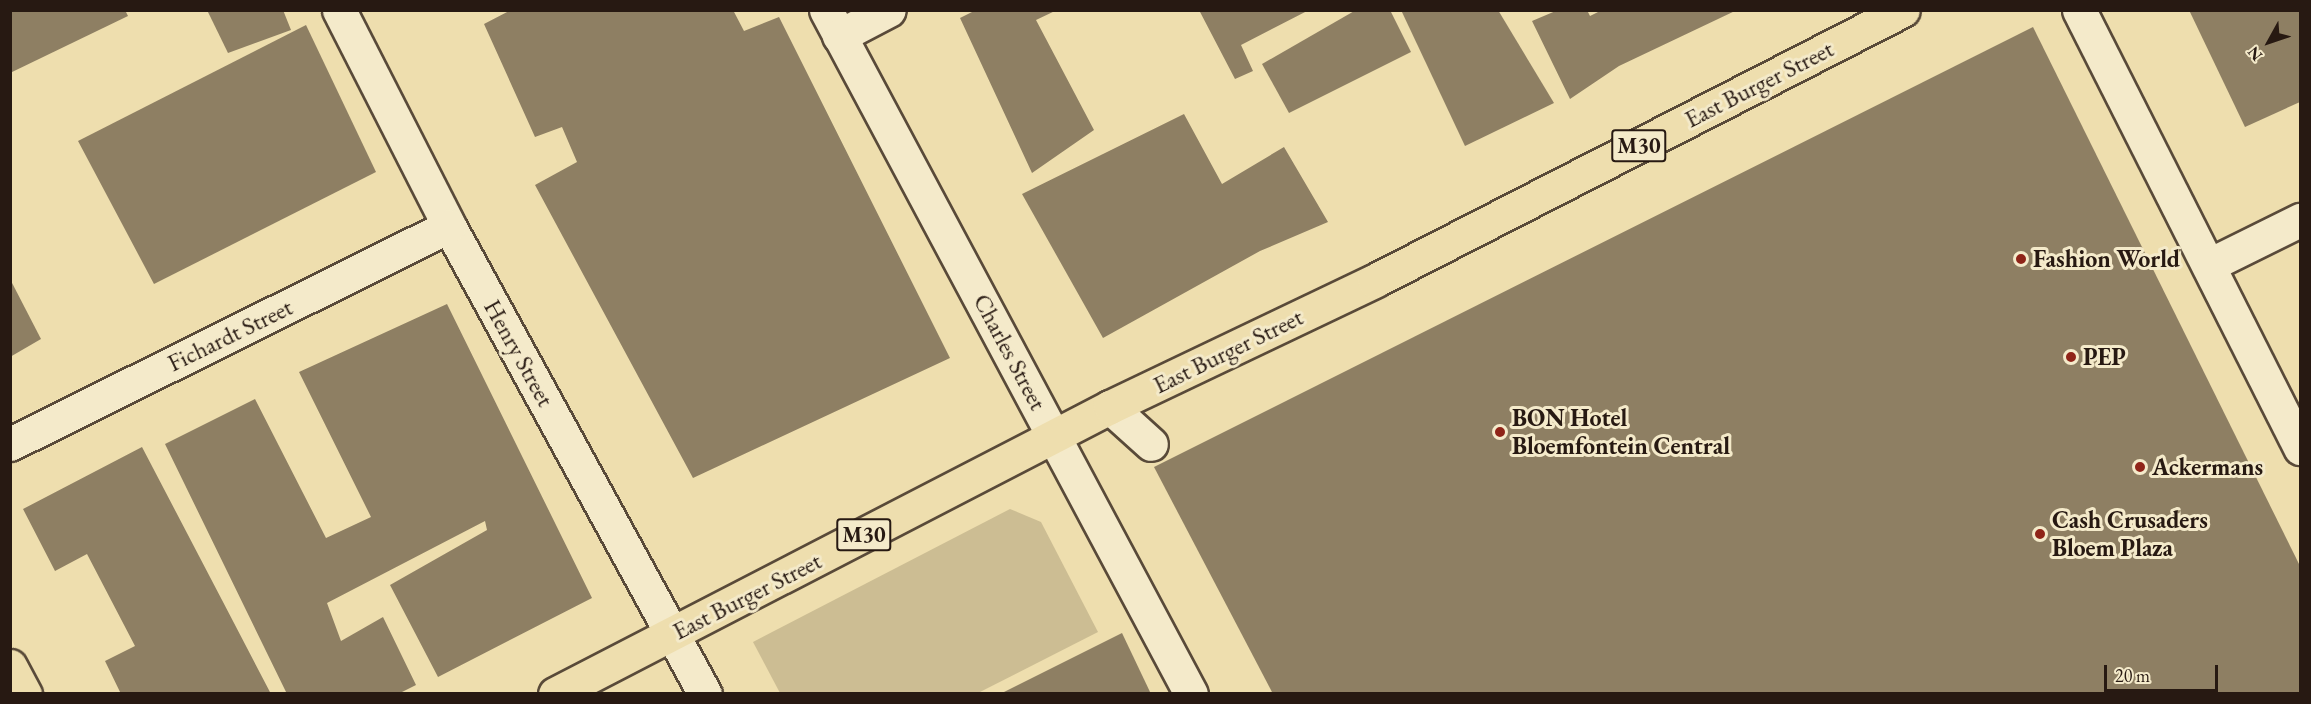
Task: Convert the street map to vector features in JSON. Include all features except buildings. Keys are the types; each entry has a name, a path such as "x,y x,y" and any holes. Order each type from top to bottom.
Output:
{"main road":[{"name":"East Burger Street","path":"555,693 674,634 1110,407 1374,281 1903,10"},
{"path":"10,666 25,693"}],"street":[{"name":"Henry Street","path":"339,10 449,226 705,693"},
{"path":"833,23 889,10"},
{"path":"2079,10 2301,448"},
{"name":"Charles Street","path":"833,23 1191,693"},
{"path":"2209,265 2301,220"},
{"name":"Fichardt Street","path":"10,444 449,226"},
{"path":"1110,407 1151,444 1147,390"}],"shaded area":[{"path":"1010,509 1041,522 1098,632 978,693 780,693 753,642"}],"place":[{"name":"Fashion World","path":"2021,259"},
{"name":"PEP","path":"2071,357"},
{"name":"BON Hotel Bloemfontein Central","path":"1500,432"},
{"name":"Ackermans","path":"2140,467"},
{"name":"Cash Crusaders Bloem Plaza","path":"2040,534"}]}
